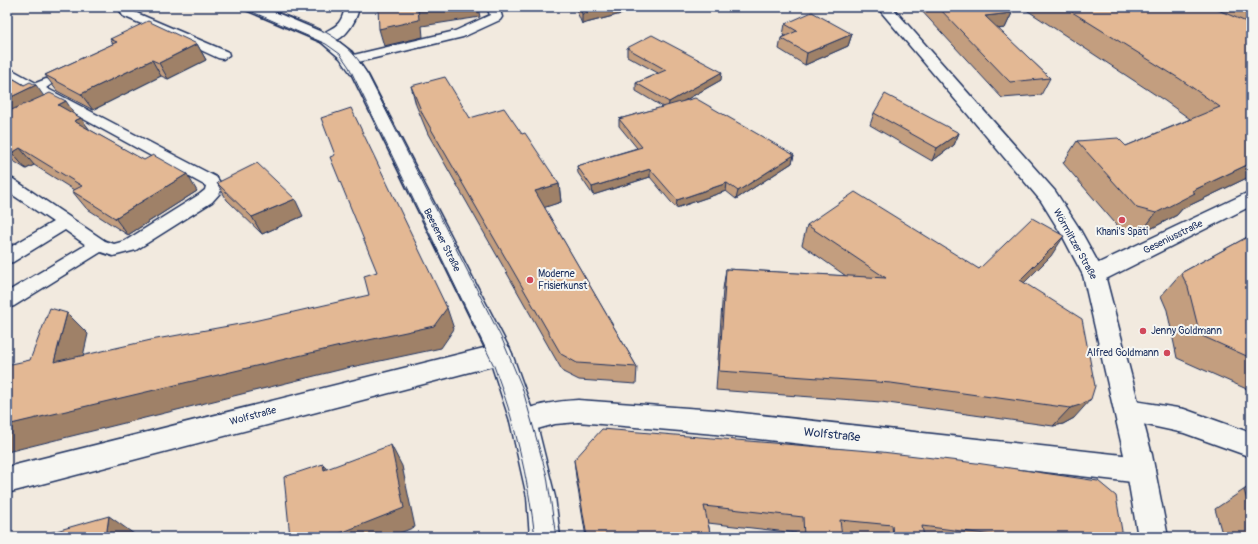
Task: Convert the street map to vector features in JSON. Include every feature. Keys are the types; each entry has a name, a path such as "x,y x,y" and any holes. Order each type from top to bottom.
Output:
{"street":[{"name":"Beesener Straße","path":"251,7 326,39 341,50 360,75 500,354 523,421 541,497 545,537"},
{"path":"326,39 345,28 350,19 352,7"},
{"name":"Wörmlitzer Straße","path":"884,7 1048,196 1072,233 1094,275 1128,411 1141,470 1153,537"},
{"name":"Geseniusstraße","path":"1094,275 1251,198"},
{"name":"Wolfstraße","path":"7,480 500,354"},
{"name":"Wolfstraße","path":"523,421 555,413 578,411 715,422 1141,470"},
{"path":"1128,411 1184,421 1251,445"}],"lane":[{"path":"124,7 127,12 223,55"},
{"path":"350,60 459,34 496,17 493,7"},
{"path":"141,38 162,28"},
{"path":"7,71 36,88 55,105 214,185 212,194 206,198 130,246 113,250 99,245 7,183"},
{"path":"36,88 57,78"},
{"path":"7,257 66,222"},
{"path":"7,301 99,245"}],"building":[{"path":"378,7 431,7 418,9 419,20 379,29"},
{"path":"579,7 609,7 582,14"},
{"path":"938,7 1006,7 1012,13 985,16 1050,78 1010,82"},
{"path":"1064,7 1211,7 1251,24 1251,163 1192,191 1195,193 1156,213 1137,208 1077,141 1118,138 1126,146 1220,107 1180,79"},
{"path":"1242,7 1251,7 1251,11"},
{"path":"812,12 852,34 807,53 781,38 797,31 785,24"},
{"path":"148,21 197,44 159,63 152,60 81,94 45,75 117,42 110,39"},
{"path":"652,35 722,72 669,102 636,83 666,70 627,48"},
{"path":"7,75 24,85 30,82 36,85 7,99"},
{"path":"445,77 470,118 504,108 522,134 525,133 559,184 535,191 637,367 577,363 561,354 423,115 411,86"},
{"path":"50,93 66,101 58,105 81,118 74,121 144,160 153,155 187,174 115,218 72,191 82,186 20,148 12,153 7,149 7,112"},
{"path":"885,94 959,133 937,148 874,113"},
{"path":"695,98 794,155 738,191 727,183 677,200 650,169 592,187 577,166 642,147 619,119"},
{"path":"351,108 447,308 434,326 336,347 7,425 7,365 30,360 50,308 67,313 54,362 151,340 245,323 369,295 364,276 377,272 330,157 335,155 321,118"},
{"path":"257,163 295,199 252,217 217,183"},
{"path":"855,192 979,269 1032,218 1064,236 1020,280 1082,319 1095,386 1091,399 1070,408 891,383 719,371 726,269 886,278 807,225"},
{"path":"1251,235 1251,358 1200,335 1188,287 1181,273"},
{"path":"602,429 882,452 976,463 1098,481 1116,496 1123,537 993,537 993,535 922,526 924,537 893,537 892,525 840,520 842,537 804,537 803,517 704,506 711,537 587,537 574,460"},
{"path":"391,445 404,508 333,537 290,537 284,477 323,464 324,470"},
{"path":"1251,485 1251,513 1244,490"},
{"path":"109,516 106,537 35,537"}],"tram line":[{"path":"241,7 326,44 340,54 349,67 494,366 502,387 520,450 529,493 535,537"},
{"path":"265,7 310,24 335,38 347,47 367,73 502,339 522,387 547,476 556,537"}],"place":[{"name":"Khani's Späti","path":"1122,220"},
{"name":"Moderne Frisierkunst","path":"530,280"},
{"name":"Jenny Goldmann","path":"1143,331"},
{"name":"Alfred Goldmann","path":"1167,353"}]}
